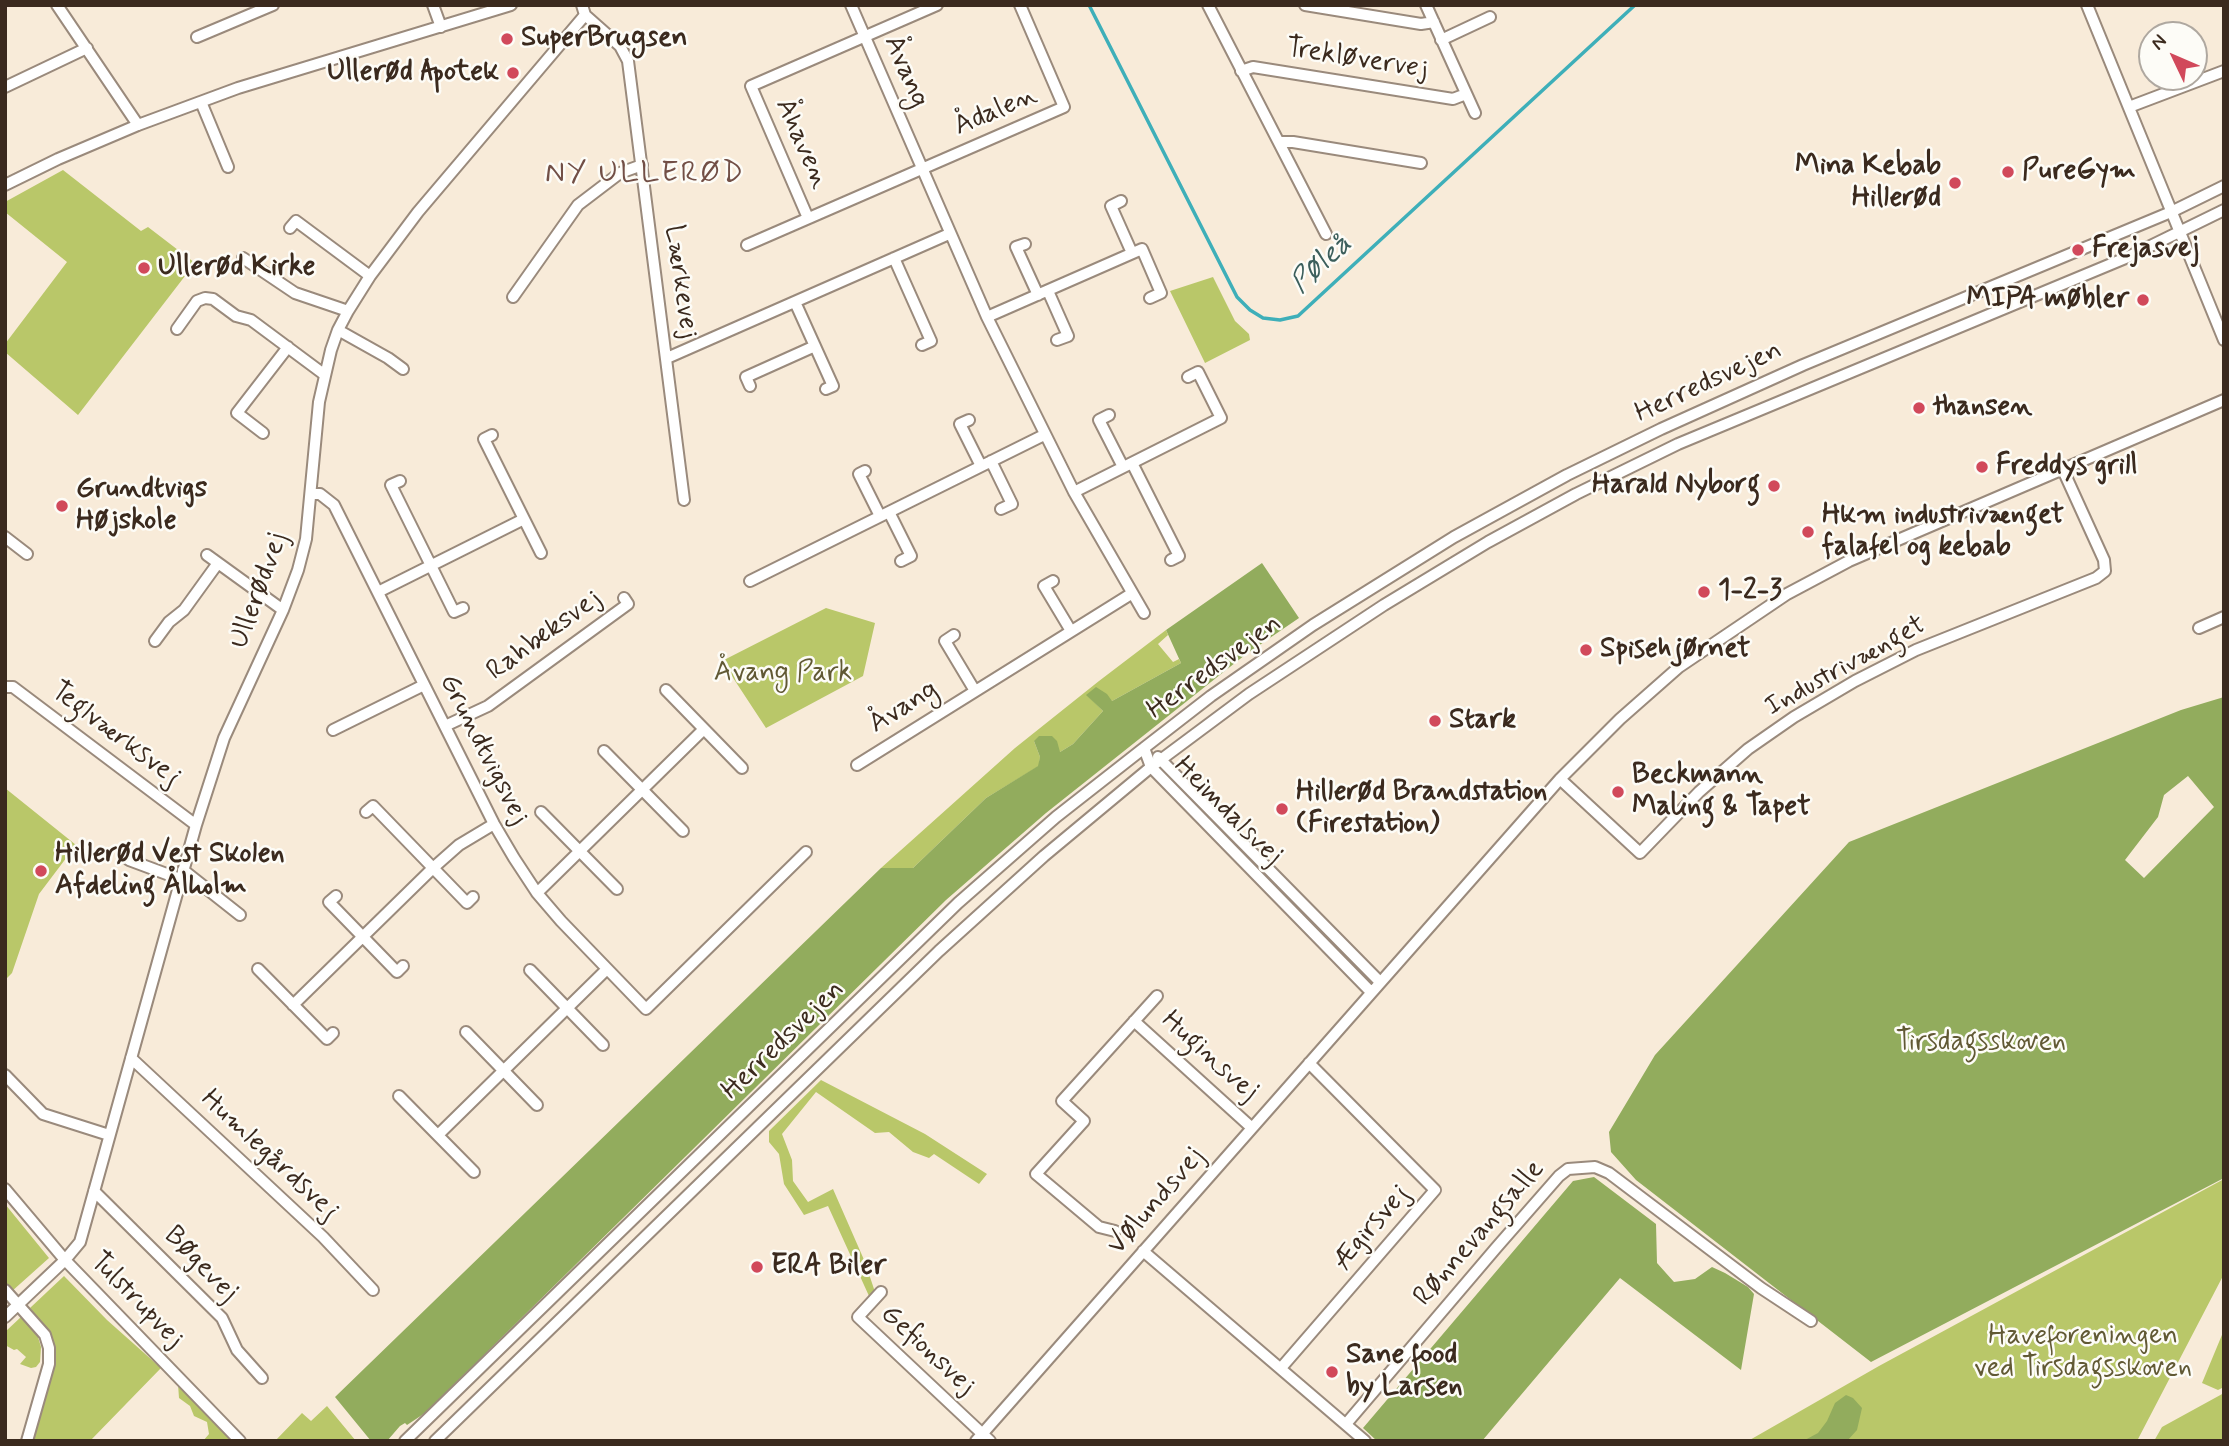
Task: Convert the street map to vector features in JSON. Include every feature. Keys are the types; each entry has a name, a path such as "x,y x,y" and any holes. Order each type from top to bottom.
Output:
{"street":[{"path":"57,5 138,125"},
{"path":"197,37 273,5"},
{"path":"433,5 441,26"},
{"path":"5,185 138,125 250,84 511,5"},
{"name":"Åvang","path":"851,5 987,317 1074,492 1144,613"},
{"path":"865,37 937,5"},
{"name":"Ådalen","path":"921,169 1064,107 1020,5"},
{"path":"1208,5 1325,234"},
{"path":"1305,5 1421,24 1434,22"},
{"path":"1426,5 1475,113"},
{"path":"2087,5 2224,341"},
{"name":"Lærkevej","path":"584,10 620,46 628,61 684,500"},
{"name":"Ullerødvej","path":"5,1317 65,1261 80,1242 196,825 225,738 283,610 298,570 306,539 319,402 338,330 370,276 418,212 584,10"},
{"path":"1441,40 1490,18"},
{"name":"Åhaven","path":"808,218 751,86 865,37"},
{"path":"5,87 87,48"},
{"name":"Trekløvervej","path":"1241,71 1253,66 1453,99 1466,94"},
{"path":"2129,107 2224,71"},
{"path":"201,102 228,167"},
{"path":"1280,142 1421,163"},
{"path":"513,297 578,205 620,173 642,165"},
{"path":"747,245 921,169"},
{"name":"Herredsvejen","path":"405,1441 958,904 1056,817 1144,748 1211,696 1323,618 1454,537 1567,475 1803,365 2171,212 2224,186"},
{"path":"1121,201 1111,206 1132,253"},
{"name":"Herredsvejen","path":"435,1441 939,951 1044,856 1151,767 1249,694 1384,605 1488,542 1577,494 1678,444 2128,257 2224,210"},
{"path":"290,228 296,221 370,276"},
{"path":"667,358 949,234"},
{"path":"1025,244 1016,247 1068,335 1057,340"},
{"path":"987,317 1142,249 1161,293 1150,298"},
{"path":"243,258 295,293 348,311"},
{"path":"894,258 931,341 922,345"},
{"path":"177,329 197,301 213,299 236,316 251,320 325,375"},
{"path":"795,302 833,386 826,389"},
{"path":"338,330 388,358 402,369"},
{"path":"750,386 746,377 815,346"},
{"path":"262,433 237,413 288,347"},
{"path":"1074,492 1221,418 1198,372 1188,377"},
{"path":"1371,992 1560,779 1620,719 1679,667 1787,594 1849,561 2224,400"},
{"path":"1109,415 1100,420 1179,556 1171,560"},
{"path":"969,420 960,424 1012,504 1001,509"},
{"path":"492,435 485,439 541,553"},
{"path":"750,580 1044,435"},
{"name":"Industrivænget","path":"1560,779 1640,853 1699,792 1748,748 1794,717 1855,681 1916,650 2096,578 2105,571 2104,560 2063,470"},
{"path":"865,471 859,474 911,556 901,561"},
{"path":"400,481 391,485 454,612 463,608"},
{"name":"Grundtvigsvej","path":"311,494 320,495 334,505 494,824 537,893 646,1009 806,852"},
{"path":"378,592 524,519"},
{"path":"5,537 27,554"},
{"path":"207,555 283,610"},
{"path":"155,641 169,622 184,610 218,564"},
{"path":"1053,581 1044,586 1071,631"},
{"name":"Åvang","path":"857,765 1131,594"},
{"name":"Rahbeksvej","path":"445,726 488,706 628,604 624,598"},
{"path":"2199,628 2224,617"},
{"name":"Åvang","path":"954,635 945,641 975,691"},
{"path":"333,730 424,685"},
{"name":"Teglværksvej","path":"5,687 13,687 196,825"},
{"path":"666,690 742,768"},
{"path":"537,893 704,729"},
{"name":"Heimdalsvej","path":"1144,748 1161,759 1380,982"},
{"name":"Heimdalsvej","path":"1144,748 1151,767 1371,992"},
{"path":"604,751 683,831"},
{"path":"366,812 373,806 467,903 473,897"},
{"path":"541,812 617,889"},
{"path":"293,1005 433,868 459,845 494,824"},
{"path":"129,860 182,875 240,915"},
{"path":"335,896 329,902 397,972 402,966"},
{"path":"258,969 327,1039 333,1032"},
{"path":"438,1135 607,969"},
{"path":"530,970 603,1045"},
{"name":"Vølundsvej","path":"983,1438 1371,992"},
{"name":"Huginsvej","path":"1115,1231 1099,1227 1036,1174 1084,1121 1062,1101 1157,996"},
{"name":"Huginsvej","path":"1134,1021 1252,1128"},
{"path":"466,1032 537,1105"},
{"name":"Humlegårdsvej","path":"131,1058 323,1237 373,1290"},
{"name":"Ægirsvej","path":"1281,1368 1435,1190 1309,1063"},
{"path":"5,1075 43,1114 109,1135"},
{"path":"399,1096 474,1172"},
{"name":"Rønnevangsalle","path":"1346,1424 1496,1248 1568,1169 1595,1167 1609,1173 1811,1321"},
{"name":"Tulstrupvej","path":"5,1189 65,1261 240,1441"},
{"name":"Bøgevej","path":"94,1191 222,1318 237,1350 262,1378"},
{"path":"1143,1251 1365,1441"},
{"path":"5,1290 45,1335 49,1348 49,1364 27,1441"},
{"name":"Gefionsvej","path":"881,1292 858,1317 983,1438"}],"green space":[{"path":"63,170 141,231 148,227 195,263 78,415 5,352 5,344 67,262 5,212 5,202"},
{"path":"1213,277 1235,321 1249,334 1250,340 1205,363 1170,291"},
{"path":"1262,563 1299,618 1245,655 1046,813 946,900 425,1413 407,1425 405,1423 400,1426 387,1441 371,1441 335,1397 881,868 913,868 986,798 1038,766 1040,757 1034,741 1039,736 1052,736 1057,741 1060,752 1073,744 1103,711 1086,695 1096,687 1112,701 1181,663 1166,630"},
{"name":"Åvang Park","path":"826,608 875,623 863,676 766,728 722,661"},
{"path":"1166,630 1168,635 1158,644 1173,662 1179,659 1181,663 1112,701 1087,695 1103,711 1073,744 1060,752 1034,741 1040,757 1039,766 986,798 913,868 881,868 1015,748"},
{"name":"Tirsdagsskoven","path":"2224,697 2224,1178 1871,1362 1636,1180 1611,1152 1609,1132 1655,1055 1849,842 2181,710","holes":["2188,776 2214,807 2144,878 2125,860 2158,817 2164,795"]},
{"name":"Hillerød Vest Skolen Afdeling Ålholm","path":"5,788 76,845 39,894 12,973 5,980"},
{"path":"821,1080 925,1134 987,1174 979,1184 934,1154 929,1158 913,1152 889,1132 875,1133 816,1092 782,1134 792,1160 793,1181 808,1202 833,1189 865,1262 875,1292 869,1296 828,1206 804,1215 784,1184 779,1154 769,1142 769,1131"},
{"path":"1594,1177 1656,1224 1657,1263 1674,1282 1695,1279 1712,1267 1748,1287 1754,1294 1741,1370 1620,1278 1482,1441 1377,1441 1363,1428 1573,1181"},
{"name":"Haveforeningen ved Tirsdagsskoven","path":"2224,1179 2224,1274 2137,1441 1748,1441 1879,1366"},
{"path":"5,1204 49,1258 11,1292 5,1286"},
{"path":"64,1276 107,1320 161,1368 90,1441 33,1441 55,1357 50,1333 30,1308"},
{"path":"22,1316 38,1337 41,1347 40,1362 36,1367 20,1364 26,1357 17,1349 5,1345 5,1332"},
{"path":"2224,1330 2224,1387 2218,1390 2202,1383"},
{"path":"178,1384 232,1441 203,1441 209,1434 207,1422 194,1416 190,1406 179,1398"},
{"path":"2224,1393 2224,1441 2154,1441 2162,1427"},
{"path":"1846,1395 1862,1408 1857,1430 1847,1441 1803,1441 1818,1433 1835,1403"},
{"path":"327,1406 356,1441 275,1441 302,1413 311,1421"}],"waterway":[{"name":"Pøleå","path":"1089,5 1237,297 1263,318 1280,320 1298,316 1635,5"}],"place":[{"name":"SuperBrugsen","path":"507,39"},
{"name":"Ullerød Apotek","path":"513,73"},
{"name":"PureGym","path":"2008,172"},
{"name":"Mina Kebab Hillerød","path":"1955,183"},
{"name":"Frejasvej","path":"2078,250"},
{"name":"Ullerød Kirke","path":"144,268"},
{"name":"MIPA møbler","path":"2143,300"},
{"name":"thansen","path":"1919,408"},
{"name":"Freddys grill","path":"1982,467"},
{"name":"Harald Nyborg","path":"1774,486"},
{"name":"Grundtvigs Højskole","path":"62,506"},
{"name":"Hkm industrivænget falafel og kebab","path":"1808,532"},
{"name":"1-2-3","path":"1704,592"},
{"name":"Spisehjørnet","path":"1586,650"},
{"name":"Stark","path":"1435,721"},
{"name":"Beckmann Maling & Tapet","path":"1618,792"},
{"name":"Hillerød Brandstation (Firestation)","path":"1282,809"},
{"name":"Hillerød Vest Skolen Afdeling Ålholm","path":"41,871"},
{"name":"ERA Biler","path":"757,1267"},
{"name":"Sane food by Larsen","path":"1332,1372"}],"district":[{"name":"NY ULLERØD","path":"645,175"}]}
